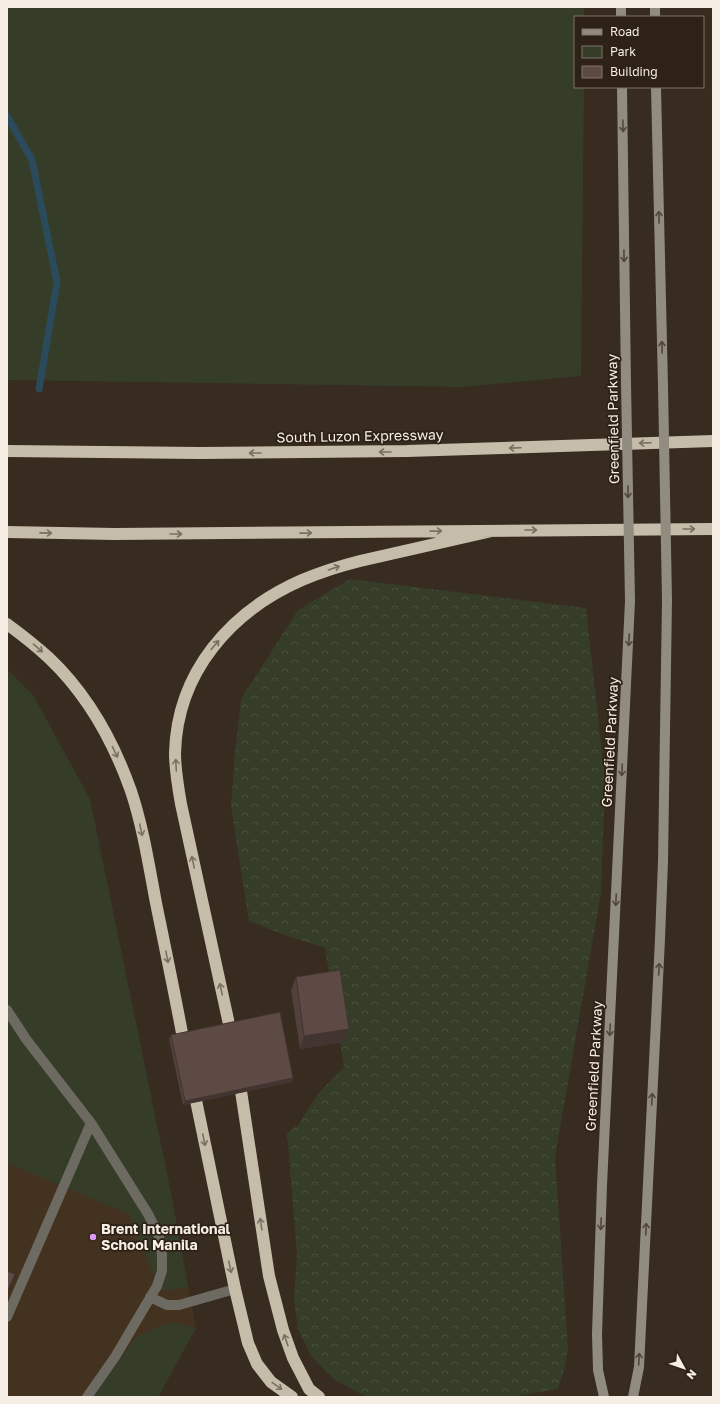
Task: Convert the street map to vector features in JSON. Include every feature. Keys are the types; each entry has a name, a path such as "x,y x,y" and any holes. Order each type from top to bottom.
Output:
{"highway":[{"name":"South Luzon Expressway","path":"7,451 200,453 408,451 713,440"},
{"path":"7,532 115,534 713,529"},
{"path":"234,1050 176,776 175,752 181,709 187,690 197,670 210,650 226,631 245,614 265,600 303,580 338,567 360,561 492,531"},
{"path":"7,624 28,639 50,659 69,680 103,728 117,756 131,792 142,832 188,1061"},
{"path":"236,1064 269,1276 281,1322 293,1358 309,1389 319,1397"},
{"path":"191,1075 235,1289 248,1343 257,1364 271,1382 292,1397"}],"main road":[{"name":"Greenfield Parkway","path":"604,1397 598,1370 597,1334 602,1185 630,601 622,88"},
{"path":"633,1397 639,1367 663,861 667,600 656,88"}],"lane":[{"path":"7,1010 26,1039 91,1123 148,1214 159,1236 162,1255 162,1271 157,1286 115,1356 87,1397"},
{"path":"7,1317 91,1123"},
{"path":"150,1297 167,1305 179,1305 235,1289"}],"shaded area":[{"name":"Brent International School Manila","path":"7,1125 170,1188 196,1328 158,1397 7,1397"}],"green space":[{"path":"7,7 584,7 584,16 574,16 574,88 584,88 581,376 463,387 7,380"},
{"path":"350,579 586,608 605,781 601,893 555,1157 568,1349 565,1366 558,1389 510,1397 366,1397 334,1379 311,1356 298,1329 294,1300 297,1255 287,1133 298,1125 317,1095 344,1067 325,948 290,937 249,921 231,807 241,699 298,610"},
{"path":"7,669 33,695 90,799 170,1188 188,1287 160,1291 129,1214 7,1163"},
{"path":"176,1323 196,1328 158,1397 92,1397 136,1337 159,1326"}],"building":[{"path":"340,970 349,1029 304,1036 296,977"},
{"path":"280,1012 293,1078 185,1101 171,1035"},
{"path":"7,1271 15,1274 7,1292"}],"waterway":[{"path":"7,116 32,160 57,282 39,389"}],"place":[{"name":"Brent International School Manila","path":"93,1237"}]}
